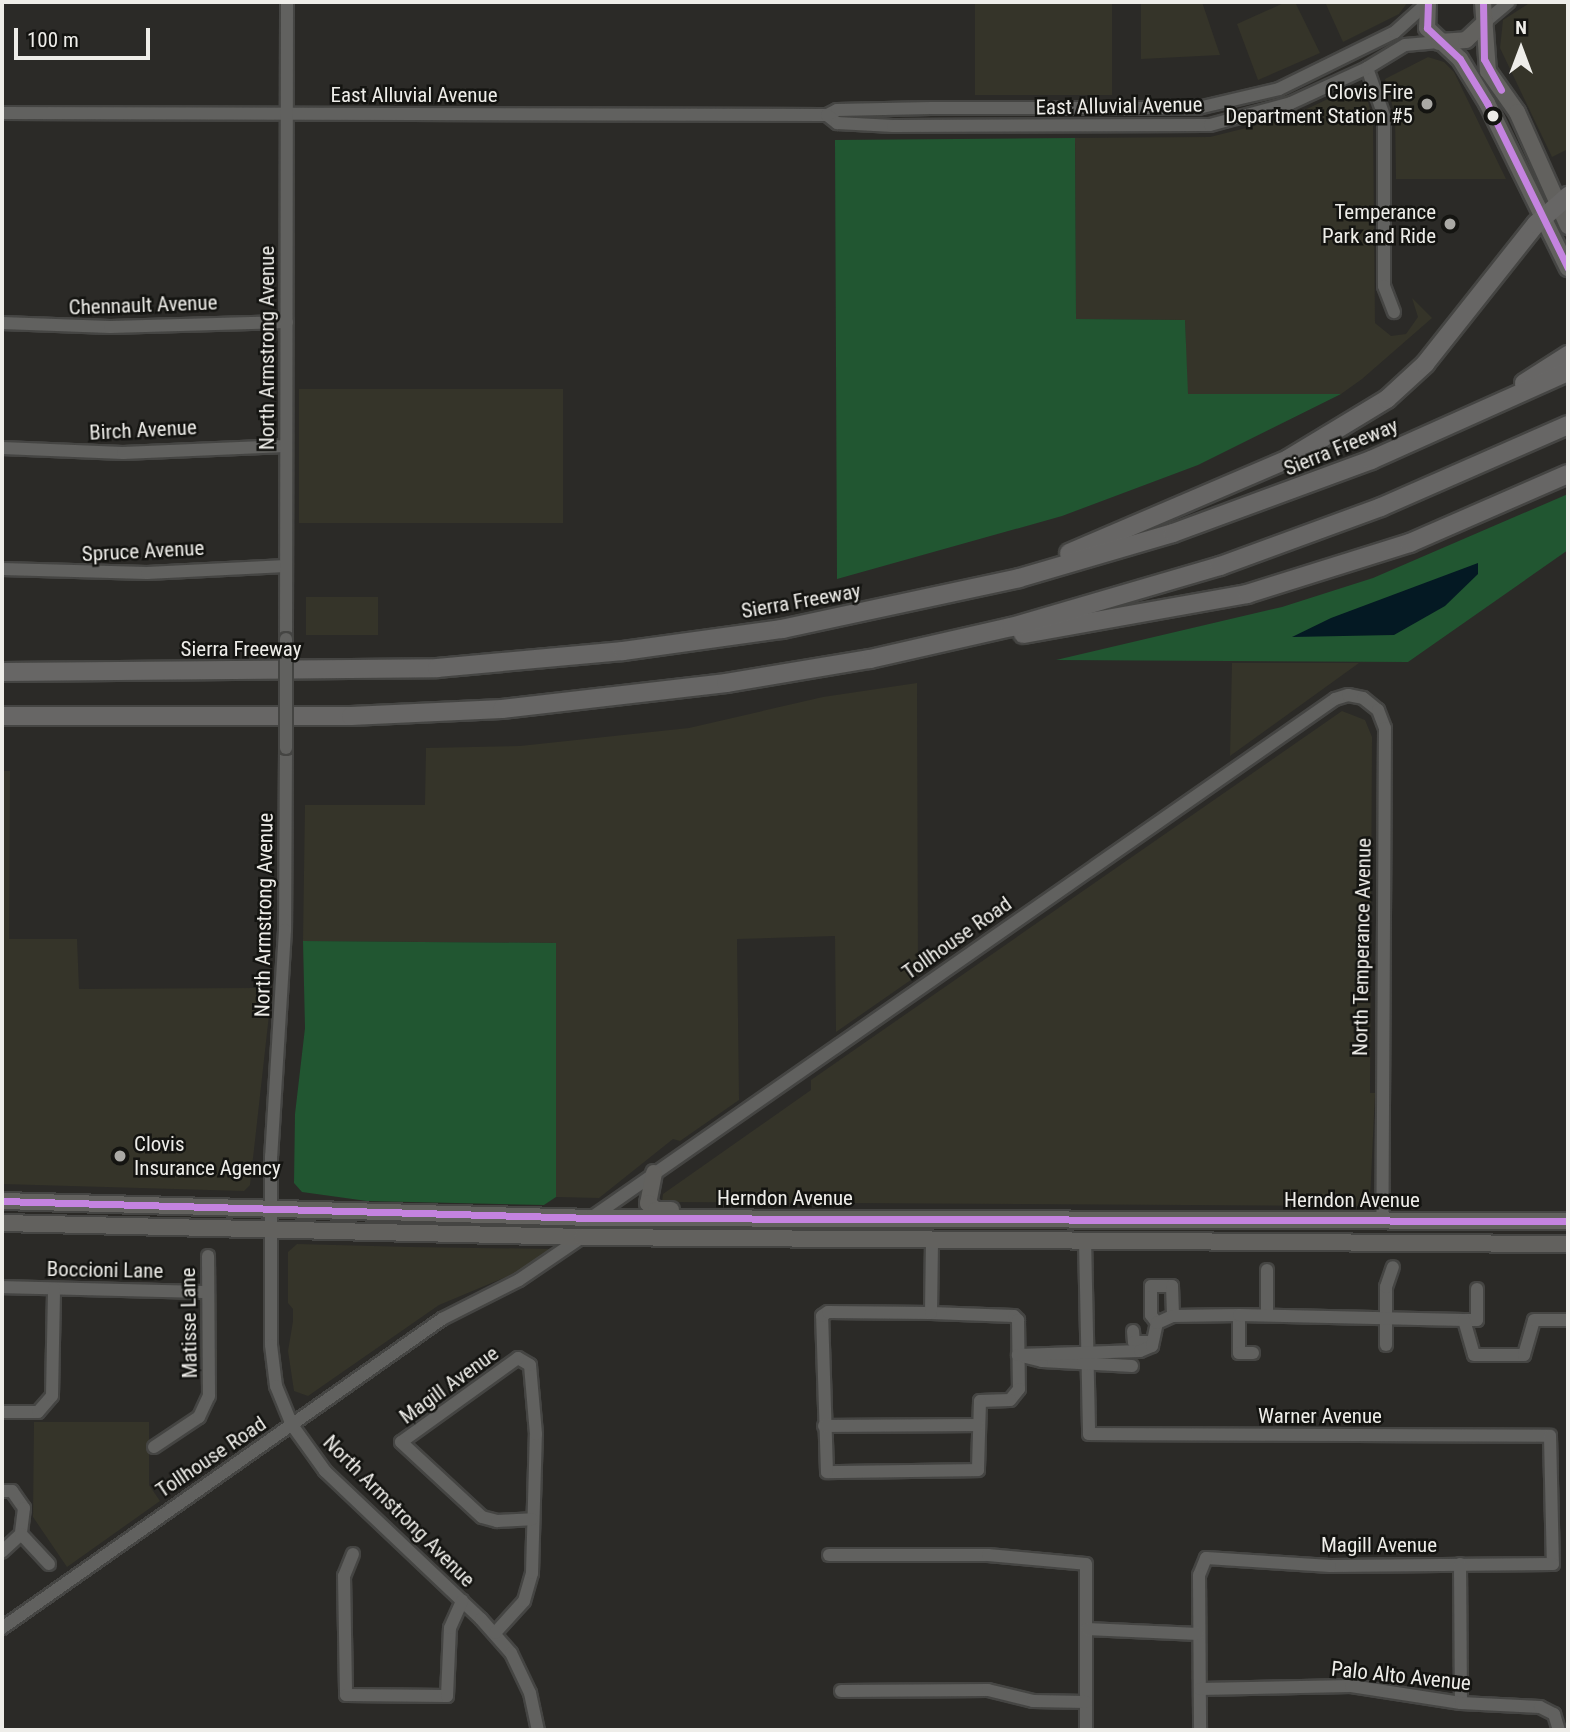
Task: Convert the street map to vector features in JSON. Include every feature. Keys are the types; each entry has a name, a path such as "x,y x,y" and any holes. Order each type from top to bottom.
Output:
{"highway":[{"path":"864,613 1041,562 1124,532 1288,459 1350,425 1425,364 1557,204"},
{"name":"Sierra Freeway","path":"2,672 352,671 497,664 700,641 864,613 1019,578 1173,533 1458,423 1563,367"},
{"path":"950,642 1130,594 1233,561 1381,507 1568,425"},
{"path":"2,716 351,716 502,709 726,683 950,642 1033,632 1247,594 1410,543 1568,474"}],"main road":[{"path":"1483,2 1488,71 1517,112 1568,226"},
{"path":"1427,3 1426,24 1439,42 1465,66 1557,204 1568,268"},
{"path":"1439,42 1466,40 1485,22"},
{"path":"654,1173 647,1191 651,1207 697,1211 710,1219"},
{"name":"Herndon Avenue","path":"2,1201 710,1219 1082,1222 1568,1221"},
{"path":"403,1234 414,1223 575,1226 591,1217"},
{"path":"624,1237 630,1226 697,1225 710,1219"},
{"path":"932,1240 1005,1230 1074,1231 1082,1222"},
{"path":"1085,1239 1096,1231 1167,1230 1220,1222"},
{"name":"Herndon Avenue","path":"2,1223 582,1237 1568,1244"}],"street":[{"name":"North Armstrong Avenue","path":"287,2 285,930 270,1209 273,1365 292,1425 326,1471 495,1633 523,1674 538,1730"},
{"path":"1485,22 1510,2"},
{"name":"East Alluvial Avenue","path":"2,114 827,115 864,109 1222,106 1269,93 1366,48 1395,32 1427,3"},
{"name":"East Alluvial Avenue","path":"827,115 837,122 893,126 1210,125 1269,112 1367,68 1405,45 1439,42"},
{"path":"1367,68 1384,116 1384,286 1394,312"},
{"name":"Chennault Avenue","path":"2,323 110,327 287,323"},
{"name":"Birch Avenue","path":"2,448 123,453 286,446"},
{"name":"Spruce Avenue","path":"2,569 135,573 286,566"},
{"name":"Tollhouse Road","path":"591,1217 1335,699 1348,695"},
{"name":"North Temperance Avenue","path":"1348,695 1363,698 1378,710 1385,728 1382,1221"},
{"name":"Tollhouse Road","path":"2,1628 442,1319 519,1279 582,1237"},
{"path":"1085,1239 1087,1356"},
{"path":"931,1313 932,1240"},
{"name":"Matisse Lane","path":"154,1447 199,1417 209,1395 208,1256"},
{"path":"1386,1345 1386,1287 1393,1267"},
{"path":"1267,1270 1267,1315"},
{"path":"1157,1323 1151,1315 1151,1286 1172,1286 1173,1315"},
{"name":"Boccioni Lane","path":"2,1287 208,1292"},
{"path":"2,1412 38,1412 47,1406 53,1388 54,1289"},
{"path":"1157,1323 1173,1315 1477,1320 1477,1290"},
{"path":"824,1312 1014,1316 1018,1320 1018,1355 1016,1398 980,1401 978,1470 973,1473 827,1472 824,1426 824,1312"},
{"path":"1239,1315 1239,1353 1253,1353"},
{"path":"1464,1320 1474,1355 1524,1354 1534,1321 1568,1320"},
{"path":"1018,1355 1042,1362 1140,1351 1152,1344 1157,1323"},
{"path":"1133,1331 1134,1342 1152,1344"},
{"path":"1087,1356 1132,1366"},
{"name":"Warner Avenue","path":"1087,1356 1089,1434 1550,1437 1553,1563"},
{"name":"Magill Avenue","path":"518,1358 530,1365 536,1434 532,1519 497,1521 482,1517 401,1442 518,1358"},
{"path":"824,1426 978,1425"},
{"path":"2,1491 18,1497 24,1508 21,1534 2,1552"},
{"path":"495,1633 514,1615 530,1588 532,1519"},
{"path":"21,1534 29,1537 49,1563"},
{"path":"354,1554 344,1576 346,1695 447,1696 450,1628 463,1601"},
{"path":"829,1555 988,1555 1086,1564 1086,1730"},
{"name":"Magill Avenue","path":"1199,1634 1199,1575 1206,1558 1330,1566 1553,1563"},
{"path":"1460,1563 1461,1703"},
{"path":"1087,1629 1199,1634 1200,1730"},
{"name":"Palo Alto Avenue","path":"1200,1689 1351,1686 1461,1703 1540,1707 1554,1714 1559,1730"},
{"path":"841,1691 988,1690 1033,1701 1086,1702"}],"shaded area":[{"path":"975,2 1112,2 1112,95 975,95"},
{"path":"1141,2 1202,2 1220,55 1141,59"},
{"path":"1286,2 1295,2 1320,53 1258,80 1237,24"},
{"path":"1325,2 1408,2 1399,14 1343,42"},
{"path":"1531,2 1568,2 1568,149 1552,157 1500,48 1503,20"},
{"path":"1428,57 1444,62 1454,72 1506,179 1396,179 1395,115 1385,79"},
{"path":"1353,87 1366,94 1373,120 1375,323 1391,336 1406,334 1418,317 1412,298 1432,318 1362,379 1341,394 1187,394 1185,320 1076,319 1075,138 1210,137 1290,117"},
{"path":"299,389 563,389 563,523 299,523"},
{"path":"306,597 378,597 378,635 306,635"},
{"path":"1232,663 1359,663 1230,756"},
{"path":"917,683 918,975 836,1032 835,936 737,939 739,1100 680,1141 673,1139 599,1198 556,1197 556,943 303,941 305,805 425,805 426,748 520,746 689,728 823,697"},
{"path":"1342,711 1365,720 1372,737 1370,1093 1375,1093 1370,1201 1364,1206 662,1202 663,1194 811,1090 811,1080"},
{"path":"2,771 10,771 9,939 77,939 79,989 272,988 250,1185 244,1191 2,1184"},
{"path":"297,1244 553,1249 520,1271 439,1305 308,1396 294,1391 288,1351 293,1309 288,1303 288,1252"},
{"path":"34,1422 149,1422 149,1485 160,1501 67,1567 33,1517"}],"green space":[{"path":"1075,138 1076,319 1185,320 1188,394 1341,394 1198,465 1062,516 837,579 835,140"},
{"path":"1568,494 1568,550 1408,662 1056,660 1282,607 1373,578"},
{"path":"303,941 556,943 556,1197 544,1205 367,1201 302,1192 294,1183 295,1114 305,1028"}],"water":[{"path":"1478,563 1478,574 1445,606 1394,635 1292,637 1331,618"}],"transit line":[{"path":"1428,2 1427,28 1460,59 1487,103 1568,268"},
{"path":"1483,2 1484,59 1501,90"},
{"path":"2,1201 591,1218 1568,1221"}],"place":[{"name":"Clovis Fire Department Station #5","path":"1427,104"},
{"name":"Temperance Park and Ride","path":"1450,224"},
{"name":"Clovis Insurance Agency","path":"120,1156"}]}
